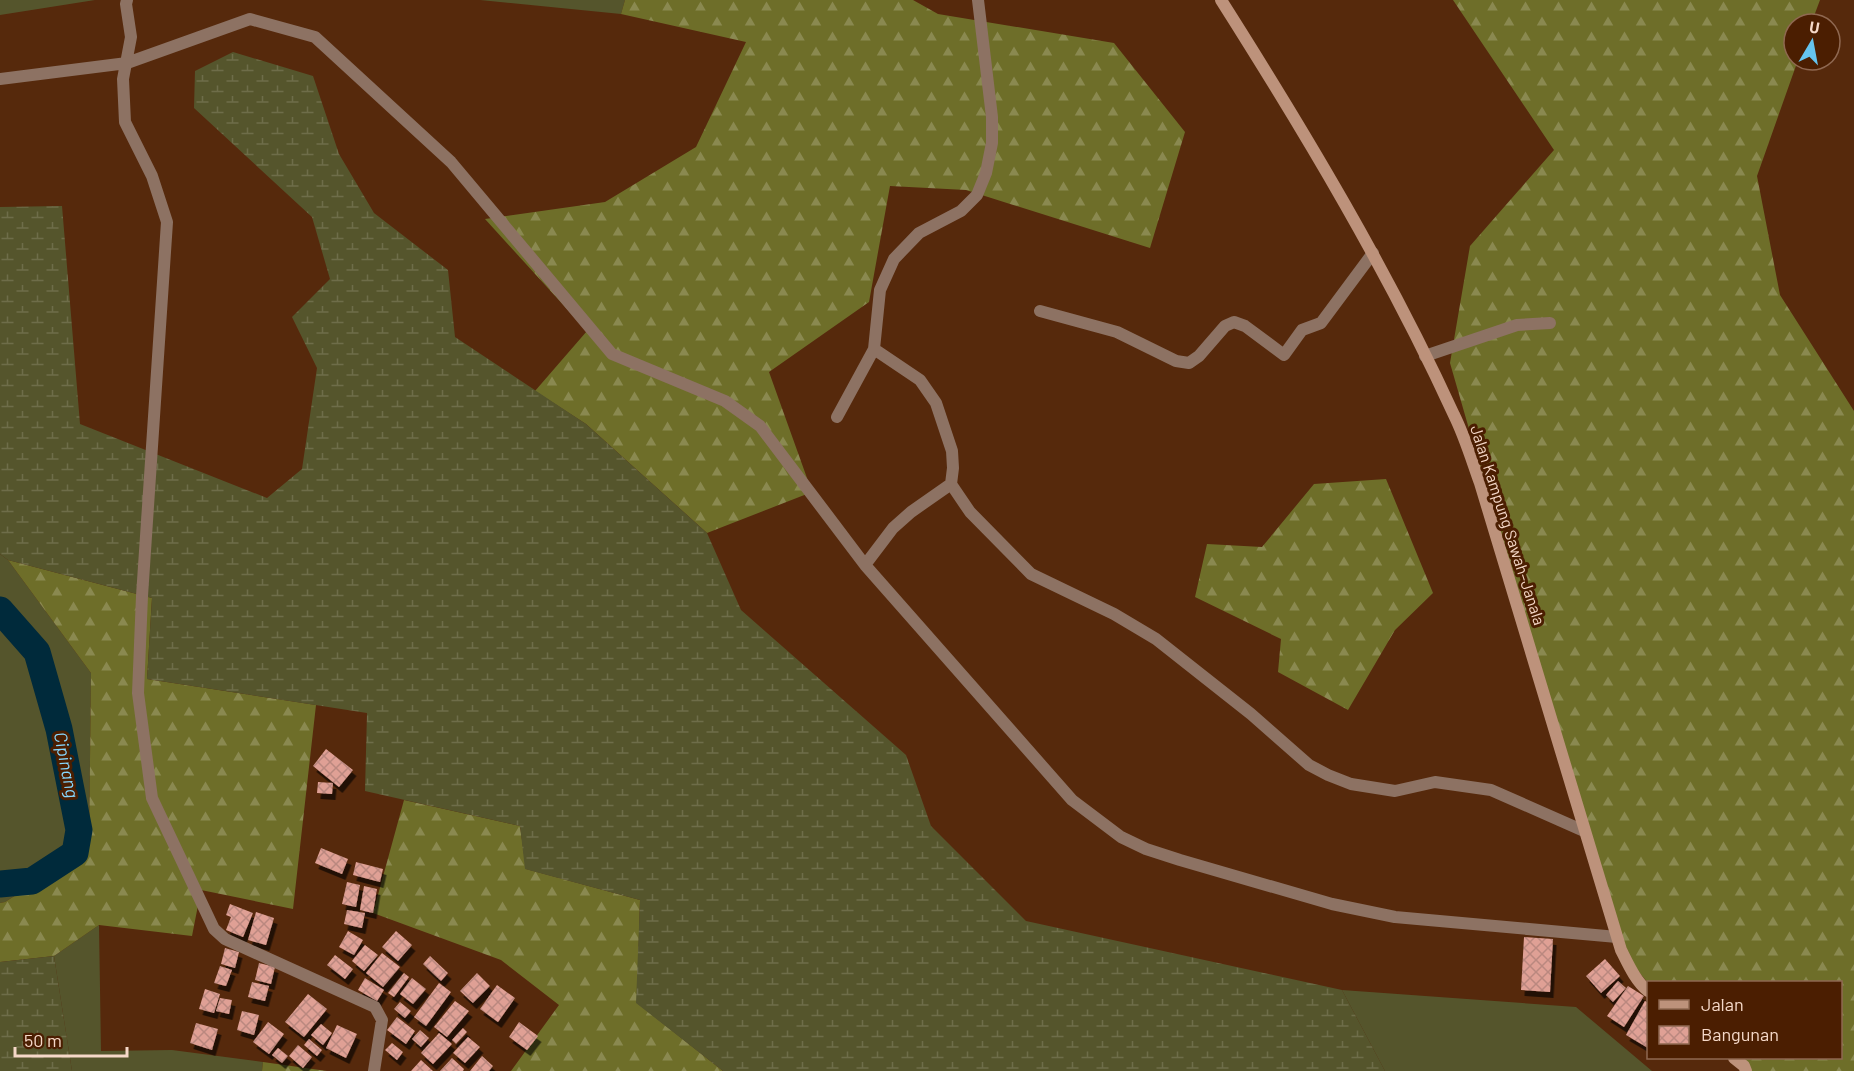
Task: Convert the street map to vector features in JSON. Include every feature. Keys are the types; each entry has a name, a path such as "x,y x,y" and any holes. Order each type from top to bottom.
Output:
{"main road":[{"name":"Jalan Kampung Sawah–Janala","path":"1221,0 1261,62 1373,253 1455,417 1480,483 1617,937 1628,965 1647,990"},
{"path":"1735,1059 1744,1066 1746,1071"}],"street":[{"path":"127,0 131,37 123,79 125,122 152,176 167,222 142,596 138,693 152,798 214,929 225,939 375,1007 382,1020 374,1071"},
{"path":"837,417 874,349 879,290 894,259 919,234 961,212 977,195 986,173 992,144 992,117 978,0"},
{"path":"0,79 127,63 250,19 315,37 451,162 612,354 725,401 760,426 865,565 1072,800 1121,837 1146,849 1332,904 1395,917 1617,937"},
{"path":"1040,311 1117,332 1176,361 1189,363 1199,356 1225,326 1234,322 1245,326 1284,355 1302,330 1321,323 1373,253"},
{"path":"1425,356 1517,325 1550,323"},
{"path":"874,349 920,380 936,404 952,451 951,484 970,512 1031,574 1114,614 1156,639 1251,714 1309,765 1351,784 1395,791 1435,782 1491,790 1584,831"},
{"path":"865,565 893,528 911,512 951,484"}],"green space":[{"path":"0,0 95,0 0,15"},
{"path":"480,0 625,0 621,14"},
{"path":"625,0 913,0 938,14 1114,43 1185,132 1150,248 966,190 890,186 869,302 769,372 812,492 707,533 586,424 535,391 587,331 485,219 605,202 696,147 746,42 621,14"},
{"path":"1453,0 1820,0 1816,12 1782,12 1782,72 1794,72 1757,176 1780,295 1854,411 1854,1071 1746,1071 1734,1059 1842,1059 1842,981 1647,982 1621,950 1450,363 1470,246 1554,150"},
{"path":"233,52 313,76 339,154 374,213 448,270 455,337 586,424 707,533 741,610 906,755 931,826 1026,921 1342,990 1385,1071 723,1071 636,1003 640,900 525,869 520,826 365,791 367,713 147,679 152,598 8,560 0,554 0,207 62,206 80,424 267,498 302,469 317,368 292,317 330,279 312,217 194,108 195,71"},
{"path":"1386,479 1433,593 1395,630 1348,710 1278,672 1281,639 1195,597 1207,544 1262,547 1314,484"},
{"path":"0,554 8,560 91,673 89,849 0,903"},
{"path":"8,560 152,598 147,679 316,705 293,909 201,890 192,936 99,925 54,956 0,962 0,903 89,849 91,673"},
{"path":"404,800 520,826 526,869 640,900 637,1003 723,1071 511,1071 559,1005 501,960 373,913"},
{"path":"99,925 101,1051 172,1050 263,1062 262,1071 72,1071 54,956"},
{"path":"54,956 72,1071 0,1071 0,962"},
{"path":"1342,990 1576,1007 1652,1071 1385,1071"},
{"path":"263,1062 327,1071 262,1071"}],"building":[{"path":"326,749 353,770 339,787 313,766"},
{"path":"318,782 333,783 332,794 317,793"},
{"path":"321,848 348,859 342,874 315,863"},
{"path":"356,862 383,869 380,882 353,875"},
{"path":"347,882 360,885 356,907 342,904"},
{"path":"364,886 377,889 373,913 360,910"},
{"path":"230,904 253,913 243,937 226,930 231,917 226,915"},
{"path":"347,910 365,913 362,928 344,924"},
{"path":"256,912 274,918 266,945 248,940"},
{"path":"348,931 363,940 354,955 339,947"},
{"path":"396,931 412,945 398,961 382,947"},
{"path":"1524,937 1553,939 1550,992 1521,990"},
{"path":"365,945 378,955 364,971 352,961"},
{"path":"225,948 239,952 235,968 221,964"},
{"path":"382,953 400,967 383,987 366,973"},
{"path":"335,955 353,969 345,979 327,965"},
{"path":"430,956 448,973 441,981 423,964"},
{"path":"1605,959 1620,976 1601,993 1586,976"},
{"path":"259,963 275,967 271,984 255,980"},
{"path":"220,966 232,970 226,986 214,983"},
{"path":"404,973 409,977 394,997 388,993"},
{"path":"477,973 490,986 473,1003 460,991"},
{"path":"365,978 384,990 377,1001 358,990"},
{"path":"412,978 426,989 413,1004 400,994"},
{"path":"1618,981 1626,988 1613,1002 1606,995"},
{"path":"252,982 269,986 265,1001 248,997"},
{"path":"439,983 451,992 426,1026 414,1017"},
{"path":"497,985 515,998 498,1022 480,1009"},
{"path":"1628,986 1644,996 1624,1027 1607,1016"},
{"path":"205,989 220,994 214,1013 199,1009"},
{"path":"308,994 327,1009 304,1037 285,1022"},
{"path":"220,998 232,1000 229,1014 216,1011"},
{"path":"455,1001 469,1011 447,1037 434,1027"},
{"path":"1645,1001 1647,1002 1647,1047 1626,1035"},
{"path":"400,1002 411,1011 405,1018 394,1009"},
{"path":"242,1011 259,1015 254,1035 237,1030"},
{"path":"397,1017 415,1031 406,1044 387,1030"},
{"path":"268,1022 284,1034 269,1054 253,1042"},
{"path":"519,1022 538,1036 527,1050 509,1037"},
{"path":"196,1023 218,1029 212,1050 190,1043"},
{"path":"321,1024 332,1033 323,1045 311,1035"},
{"path":"337,1025 357,1034 346,1058 326,1048"},
{"path":"463,1028 467,1032 456,1044 452,1040"},
{"path":"420,1030 429,1038 421,1047 412,1039"},
{"path":"439,1033 452,1044 433,1064 421,1053"},
{"path":"468,1037 480,1047 465,1063 453,1053"},
{"path":"309,1039 322,1050 317,1056 304,1045"},
{"path":"392,1043 403,1052 397,1060 385,1050"},
{"path":"298,1045 312,1057 303,1068 289,1056"},
{"path":"278,1048 288,1056 282,1063 272,1055"},
{"path":"482,1056 493,1066 489,1071 470,1071"},
{"path":"452,1058 464,1069 463,1071 440,1071"},
{"path":"421,1060 433,1071 411,1071"}],"waterway":[{"name":"Cipinang","path":"0,610 37,652 59,729 79,830 75,853 32,881 0,884"}]}
